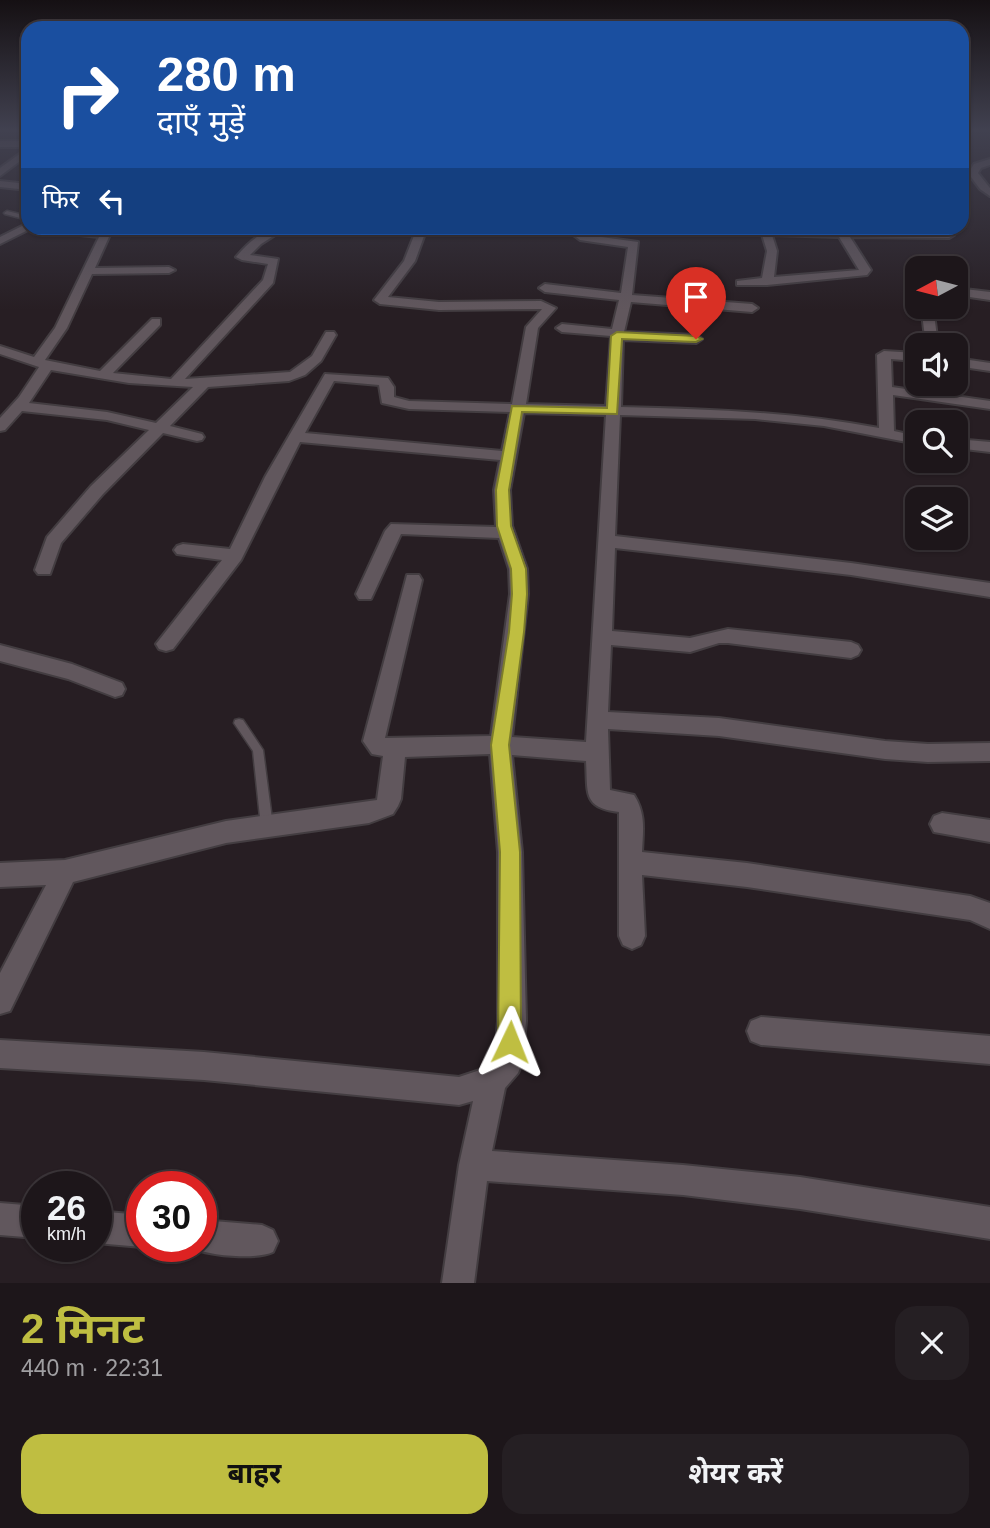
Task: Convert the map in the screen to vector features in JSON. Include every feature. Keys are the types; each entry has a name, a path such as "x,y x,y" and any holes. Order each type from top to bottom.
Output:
{"street":[{"path":"1,240 21,230"},
{"path":"0,427 19,406 61,328 104,235"},
{"path":"175,382 269,281 274,261 242,257 257,242 269,235"},
{"path":"419,235 410,261 381,296 382,301 439,306 541,305 550,308 531,327 527,363 502,490 507,533 518,569 519,594 500,745 510,852 512,1021 508,1063 492,1081 474,1165 458,1283"},
{"path":"579,235 584,239 634,244 617,335 597,752 598,795 604,800 626,802 632,809 632,936"},
{"path":"767,235 772,251 767,282"},
{"path":"843,235 949,235"},
{"path":"741,283 863,273 864,270 843,235"},
{"path":"89,271 169,270"},
{"path":"545,288 752,309"},
{"path":"968,293 990,296"},
{"path":"103,376 156,322"},
{"path":"562,328 617,335 696,339"},
{"path":"296,375 326,346 330,335"},
{"path":"0,350 42,363 103,376 204,384 296,375 383,381 387,387 387,400 391,403 755,415 824,422 905,438"},
{"path":"887,434 884,355 905,356"},
{"path":"968,364 990,367"},
{"path":"166,644 235,556 295,437 330,377"},
{"path":"44,570 53,541 97,490 204,384"},
{"path":"885,390 990,405"},
{"path":"19,406 107,416 197,437"},
{"path":"295,437 508,456"},
{"path":"968,445 990,447"},
{"path":"365,594 393,531 397,528 507,533"},
{"path":"607,541 851,569 990,590"},
{"path":"183,550 235,556"},
{"path":"413,580 374,741 380,747 500,745 597,752"},
{"path":"602,637 690,645 728,636 851,650"},
{"path":"0,653 72,672 115,689"},
{"path":"598,720 719,727 928,754 990,752"},
{"path":"0,875 65,872 226,832 369,813 385,807 390,799 395,748"},
{"path":"942,824 990,831"},
{"path":"630,862 747,875 970,908 990,916"},
{"path":"0,1001 65,872"},
{"path":"761,1031 990,1050"},
{"path":"0,1054 204,1066 459,1091 492,1081"},
{"path":"474,1165 683,1180 787,1191 990,1223"},
{"path":"0,1219 21,1221"},
{"path":"217,1237 262,1241"}],"lane":[{"path":"7,213 21,216"},
{"path":"239,723 258,750 267,827"}],"route":[{"path":"510,1042 510,852 500,745 519,594 518,569 504,526 502,490 516,409 613,411 617,336 696,339"}]}
